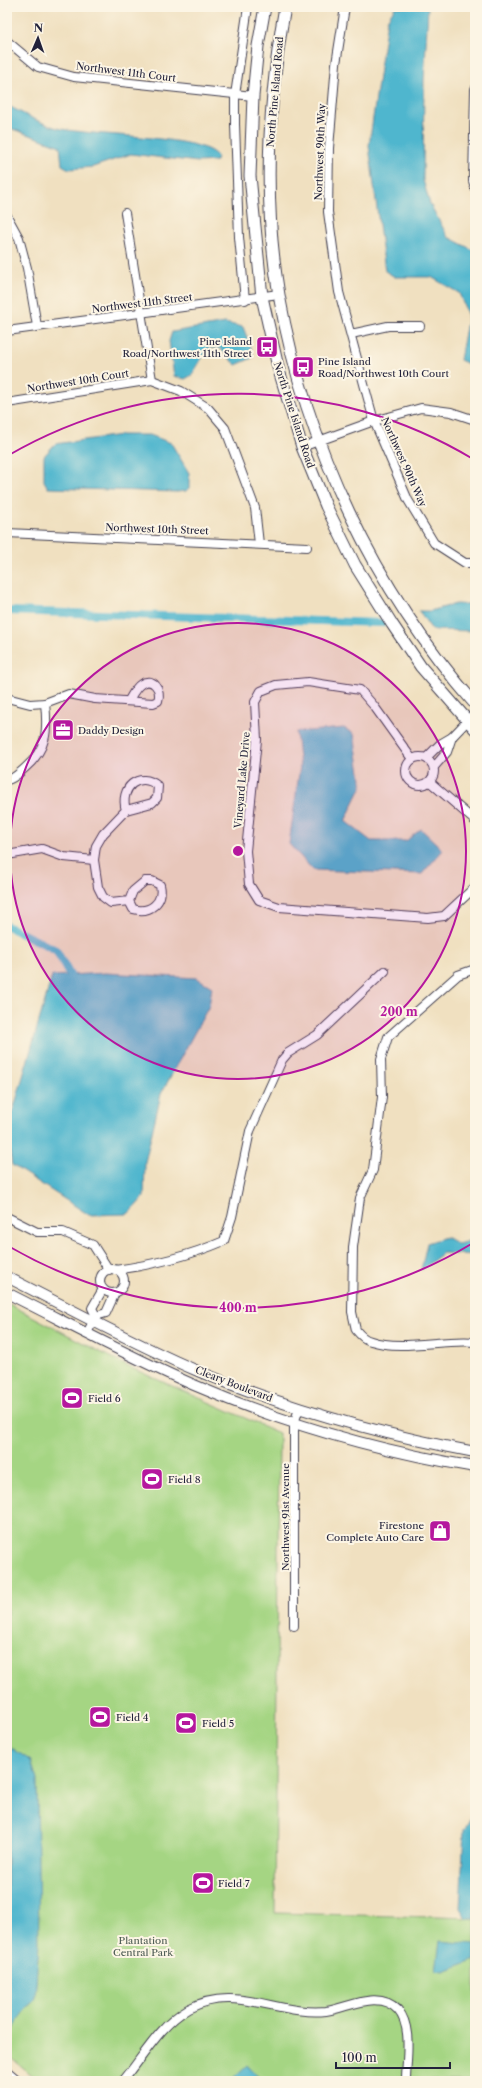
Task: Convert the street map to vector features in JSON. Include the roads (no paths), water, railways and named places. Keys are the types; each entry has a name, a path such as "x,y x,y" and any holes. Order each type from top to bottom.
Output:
{"main road":[{"name":"North Pine Island Road","path":"265,7 258,46 253,96 250,176 262,297 278,367 302,447 326,506 355,565 421,667 471,716 475,729"},
{"name":"North Pine Island Road","path":"285,7 273,89 269,165 273,242 279,294 291,350 319,441 369,553 406,614 475,704"}],"street":[{"path":"245,300 235,158 236,95 248,7"},
{"name":"Northwest 90th Way","path":"344,7 336,64 328,148 328,212 340,292 374,420 408,500 434,543 465,563 475,563"},
{"name":"Northwest 11th Court","path":"7,41 38,67 74,77 253,96"},
{"path":"475,89 473,181 475,188"},
{"path":"125,213 152,380 181,391 208,408 225,428 255,508 258,521 259,544"},
{"path":"7,216 19,238 27,268 37,326"},
{"name":"Northwest 11th Street","path":"7,331 245,300 279,294"},
{"path":"351,334 388,326 420,326"},
{"name":"Northwest 10th Court","path":"7,403 152,380"},
{"path":"302,447 374,420 420,408 451,412 475,420"},
{"name":"Northwest 10th Street","path":"7,533 307,547"},
{"name":"Vineyard Lake Drive","path":"412,759 374,706 360,690 308,682 276,685 261,691 255,702 257,740 246,852 249,884 259,900 279,907 428,918 444,916 475,886"},
{"path":"7,698 30,704 45,703 69,694 95,699 129,700"},
{"path":"7,780 12,779 35,759 42,747 46,734 45,703"},
{"path":"426,758 440,744 452,737 471,716"},
{"path":"434,767 426,758 416,757 412,759 406,767 406,776 412,784 421,786 430,782 434,774 434,767 447,752 452,737"},
{"path":"126,810 124,797 129,785 132,782 147,780 158,786 157,798 152,803 126,810 103,834 96,846 94,860 98,887 103,898 111,903 129,901"},
{"path":"430,782 475,821"},
{"path":"7,855 42,848 64,857 94,860"},
{"path":"475,969 452,980 388,1037 381,1059 382,1097 373,1170 360,1198 353,1248 353,1322 356,1330 371,1341 402,1345 459,1341 475,1342"},
{"path":"115,1293 108,1293 103,1289 100,1280 103,1274 112,1270 137,1267 197,1252 224,1240 232,1217 250,1130 282,1060 288,1053 317,1035 385,970"},
{"path":"7,1218 37,1232 63,1232 93,1246 112,1270 121,1274 123,1282"},
{"path":"87,1333 95,1319 106,1313 115,1293 121,1289 123,1282 137,1267"},
{"name":"Cleary Boulevard","path":"7,1277 95,1319 199,1372 299,1409 396,1437 475,1452"},
{"path":"95,1319 92,1308 103,1289"},
{"name":"Cleary Boulevard","path":"7,1293 195,1386 294,1423 380,1448 475,1467"},
{"name":"Northwest 91st Avenue","path":"294,1626 294,1423 299,1409"},
{"path":"123,2081 174,2019 189,2009 214,2000 239,1999 298,2009 326,2011 374,2000 387,2003 398,2010 406,2023 406,2081"},
{"path":"7,2071 19,2081"}],"water":[{"path":"395,7 428,7 424,82 423,180 430,204 448,237 475,251 475,367 460,360 468,316 459,293 431,277 395,277 385,271 369,146 387,20"},
{"path":"7,105 36,120 54,127 90,133 141,137 189,144 207,149 217,156 216,161 198,162 131,154 93,167 69,169 62,165 60,146 7,127"},
{"path":"225,323 243,327 253,353 252,358 236,365 219,348 208,348 192,375 185,379 174,376 169,341 172,332"},
{"path":"121,435 150,435 171,443 189,473 189,488 186,491 177,492 48,488 44,481 44,456 55,444"},
{"path":"456,604 475,605 475,631 432,630 419,611 430,611"},
{"path":"344,728 354,734 362,786 345,821 371,841 406,841 421,829 443,850 422,874 313,870 289,844 300,766 296,732"},
{"path":"105,973 197,978 212,987 209,1006 161,1094 145,1162 144,1197 128,1214 89,1215 12,1165 7,1132 52,976"},
{"path":"446,1237 458,1244 475,1239 475,1255 443,1253 421,1270 427,1243"},
{"path":"12,1748 31,1761 37,1780 39,1943 35,1998 9,2033 7,2032 7,1749"},
{"path":"472,1815 475,1815 475,1918 466,1918 460,1908 464,1830"},
{"path":"440,1941 475,1944 475,1961 473,1960 444,1971 436,1970"},
{"path":"247,2065 262,2081 230,2081"}],"waterway":[{"path":"7,611 381,623"},
{"path":"7,926 56,950 70,975"}],"place":[{"name":"Pine Island Road/Northwest 11th Street","path":"267,347"},
{"name":"Pine Island Road/Northwest 10th Court","path":"303,367"},
{"name":"Daddy Design","path":"63,730"},
{"name":"Field 6","path":"72,1398"},
{"name":"Field 8","path":"152,1479"},
{"name":"Firestone Complete Auto Care","path":"440,1531"},
{"name":"Field 4","path":"100,1717"},
{"name":"Field 5","path":"186,1723"},
{"name":"Field 7","path":"203,1883"}],"park label":[{"name":"Plantation Central Park","path":"143,1946"}]}
